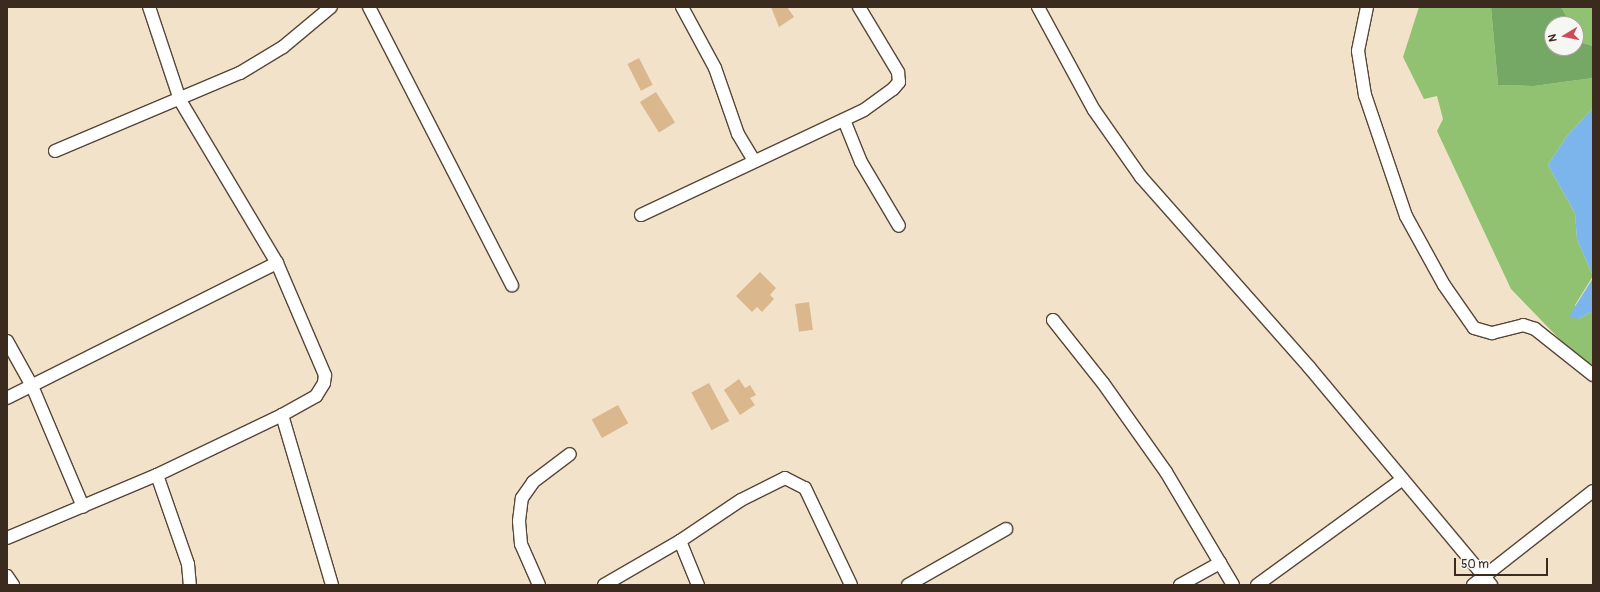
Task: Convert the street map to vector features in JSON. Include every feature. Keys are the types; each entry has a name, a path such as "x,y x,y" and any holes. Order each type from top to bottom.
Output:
{"street":[{"path":"7,538 157,475 282,415 316,396 325,375 276,263 180,100 149,7"},
{"path":"55,150 180,100 240,73 284,47 331,7"},
{"path":"369,7 512,285"},
{"path":"682,7 715,68 735,128 754,161"},
{"path":"641,215 844,120 883,98 899,82 898,72 859,7"},
{"path":"1038,7 1094,110 1141,177 1403,479 1487,581"},
{"path":"1367,7 1358,51 1364,95 1406,216 1444,285 1474,328 1492,333 1523,325 1536,329 1593,376"},
{"path":"844,120 861,162 899,226"},
{"path":"7,398 276,263"},
{"path":"1053,320 1103,383 1166,472 1233,585"},
{"path":"7,341 32,386 83,507"},
{"path":"282,415 332,585"},
{"path":"539,585 521,544 519,521 522,498 532,482 570,454"},
{"path":"157,475 188,564 190,585"},
{"path":"604,585 680,541 742,500 785,478 805,488 851,585"},
{"path":"1257,585 1403,479"},
{"path":"1473,585 1487,581 1593,491"},
{"path":"908,585 1006,529"},
{"path":"680,541 698,585"},
{"path":"1180,585 1220,563"},
{"path":"7,576 13,585"}],"green space":[{"path":"1419,7 1491,7 1498,85 1534,86 1593,78 1593,108 1567,136 1548,165 1575,213 1577,239 1593,276 1575,305 1578,319 1593,311 1593,367 1574,354 1511,289 1437,131 1443,119 1437,96 1424,99 1403,57"},
{"path":"1491,7 1561,7 1566,16 1544,16 1544,56 1584,56 1584,43 1593,46 1593,78 1534,86 1498,85"},
{"path":"1561,7 1593,7 1593,46 1584,43 1584,16 1566,16"}],"water":[{"path":"1593,108 1593,276 1577,239 1575,213 1548,165 1567,136"},
{"path":"1593,278 1593,311 1578,319 1569,316"}],"building":[{"path":"771,7 787,7 794,17 779,27"},
{"path":"639,58 653,85 641,91 627,64"},
{"path":"656,92 675,123 659,133 640,102"},
{"path":"760,272 776,288 770,295 774,299 762,312 757,307 752,312 736,296"},
{"path":"809,302 813,330 799,332 795,304"},
{"path":"739,379 745,388 750,385 756,395 750,398 755,405 740,415 724,390"},
{"path":"709,383 729,421 712,430 691,392"},
{"path":"618,405 628,423 602,438 592,420"}]}
